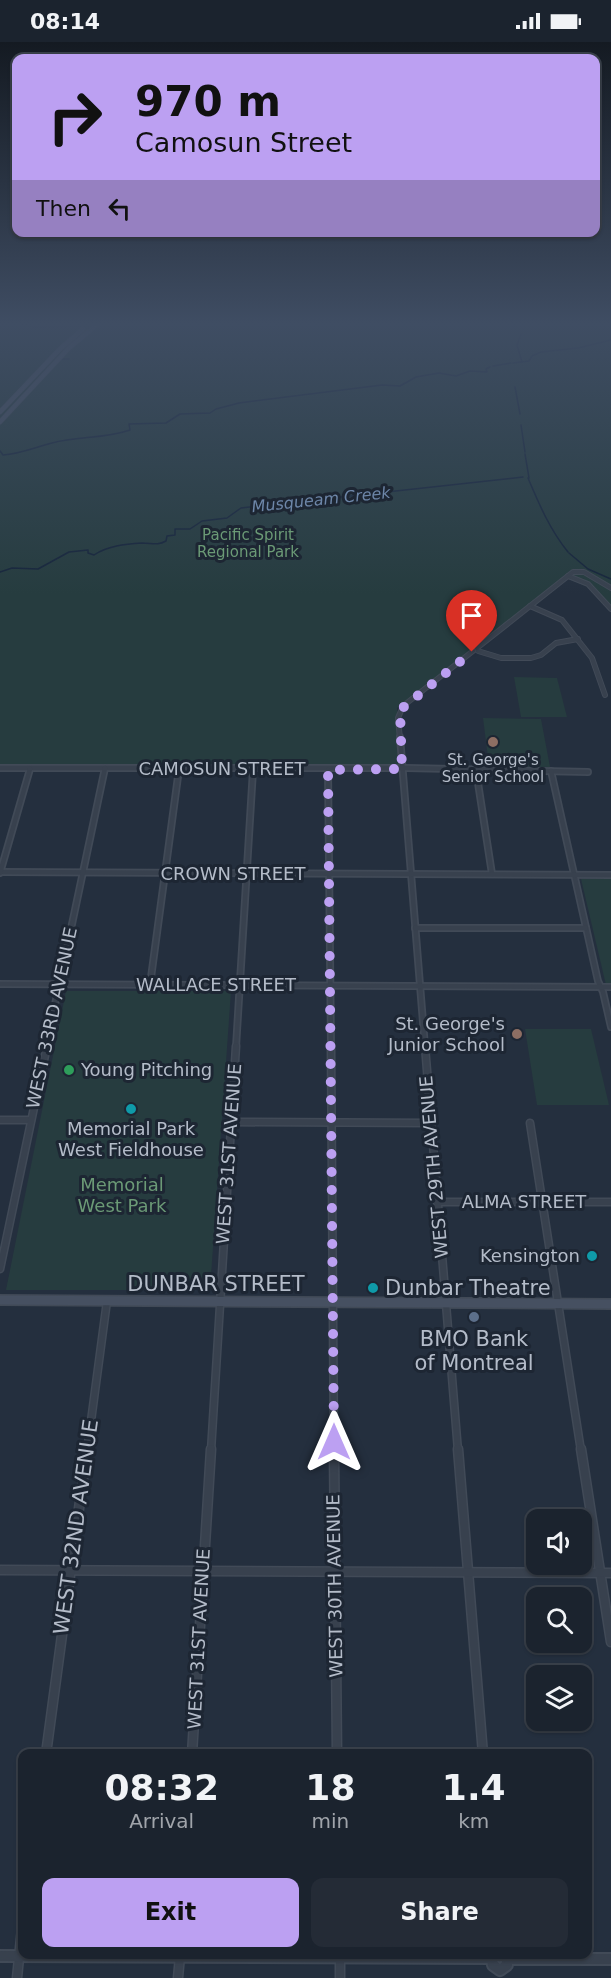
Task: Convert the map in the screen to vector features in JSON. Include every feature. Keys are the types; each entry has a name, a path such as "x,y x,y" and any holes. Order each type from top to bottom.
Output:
{"main road":[{"name":"DUNBAR STREET","path":"0,1300 611,1304"}],"street":[{"path":"611,588 582,571 573,572 568,576 588,584 611,609"},
{"name":"WEST 29TH AVENUE","path":"483,1749 402,769 400,710 568,576"},
{"path":"530,606 559,618 578,639 592,658 605,695"},
{"path":"476,650 501,658 531,658 541,655 556,643 578,639"},
{"name":"CAMOSUN STREET","path":"0,768 588,772"},
{"name":"WEST 33RD AVENUE","path":"0,1269 105,768"},
{"path":"0,873 30,769"},
{"path":"150,985 179,769"},
{"name":"WEST 31ST AVENUE","path":"192,1749 253,770"},
{"name":"WEST 30TH AVENUE","path":"328,770 337,1749"},
{"path":"476,770 492,874"},
{"path":"551,771 611,1027"},
{"name":"CROWN STREET","path":"0,873 611,875"},
{"path":"415,928 586,928"},
{"name":"WALLACE STREET","path":"0,984 611,987"},
{"path":"0,1120 31,1120"},
{"path":"231,1122 431,1123"},
{"path":"530,1123 611,1642"},
{"name":"ALMA STREET","path":"437,1202 611,1203"},
{"name":"WEST 32ND AVENUE","path":"47,1749 107,1301"},
{"path":"0,1570 611,1573"},
{"path":"0,1956 18,1956"},
{"path":"17,1978 19,1959"},
{"path":"178,1978 180,1959"},
{"path":"340,1959 340,1978"},
{"path":"492,1959 501,1974 506,1968 508,1959"},
{"path":"592,1959 611,1959"}],"green space":[{"name":"Pacific Spirit Regional Park","path":"0,413 611,413 611,609 584,579 567,577 397,708 398,766 0,767"},
{"path":"514,677 557,678 567,717 521,717"},
{"path":"483,718 541,719 550,767 489,766"},
{"path":"581,879 611,879 611,985 606,985"},
{"name":"Memorial West Park","path":"66,991 231,991 210,1290 6,1290"},
{"path":"525,1029 591,1029 609,1105 537,1105"}],"waterway":[{"path":"0,451 3,455 22,452 62,441 130,430 129,424 166,423 180,414 200,413"},
{"path":"521,425 525,452"},
{"path":"525,454 529,478"},
{"name":"Musqueam Creek","path":"0,572 12,568 38,569 69,552 88,550 88,553 94,555 105,549 123,545 160,543 166,541 167,536 175,535 175,529 190,529 202,521 227,518 241,508 523,477"},
{"name":"Musqueam Creek","path":"528,478 550,526 568,552"},
{"name":"Musqueam Creek","path":"569,553 588,569 611,579"}],"place":[{"name":"St. George's Senior School","path":"493,742"},
{"name":"St. George's Junior School","path":"517,1034"},
{"name":"Young Pitching","path":"69,1070"},
{"name":"Memorial Park West Fieldhouse","path":"131,1109"},
{"name":"Kensington","path":"592,1256"},
{"name":"Dunbar Theatre","path":"373,1288"},
{"name":"BMO Bank of Montreal","path":"474,1317"}],"route":[{"path":"334,1442 328,770 402,769 398,718 400,710 472,652"}]}
